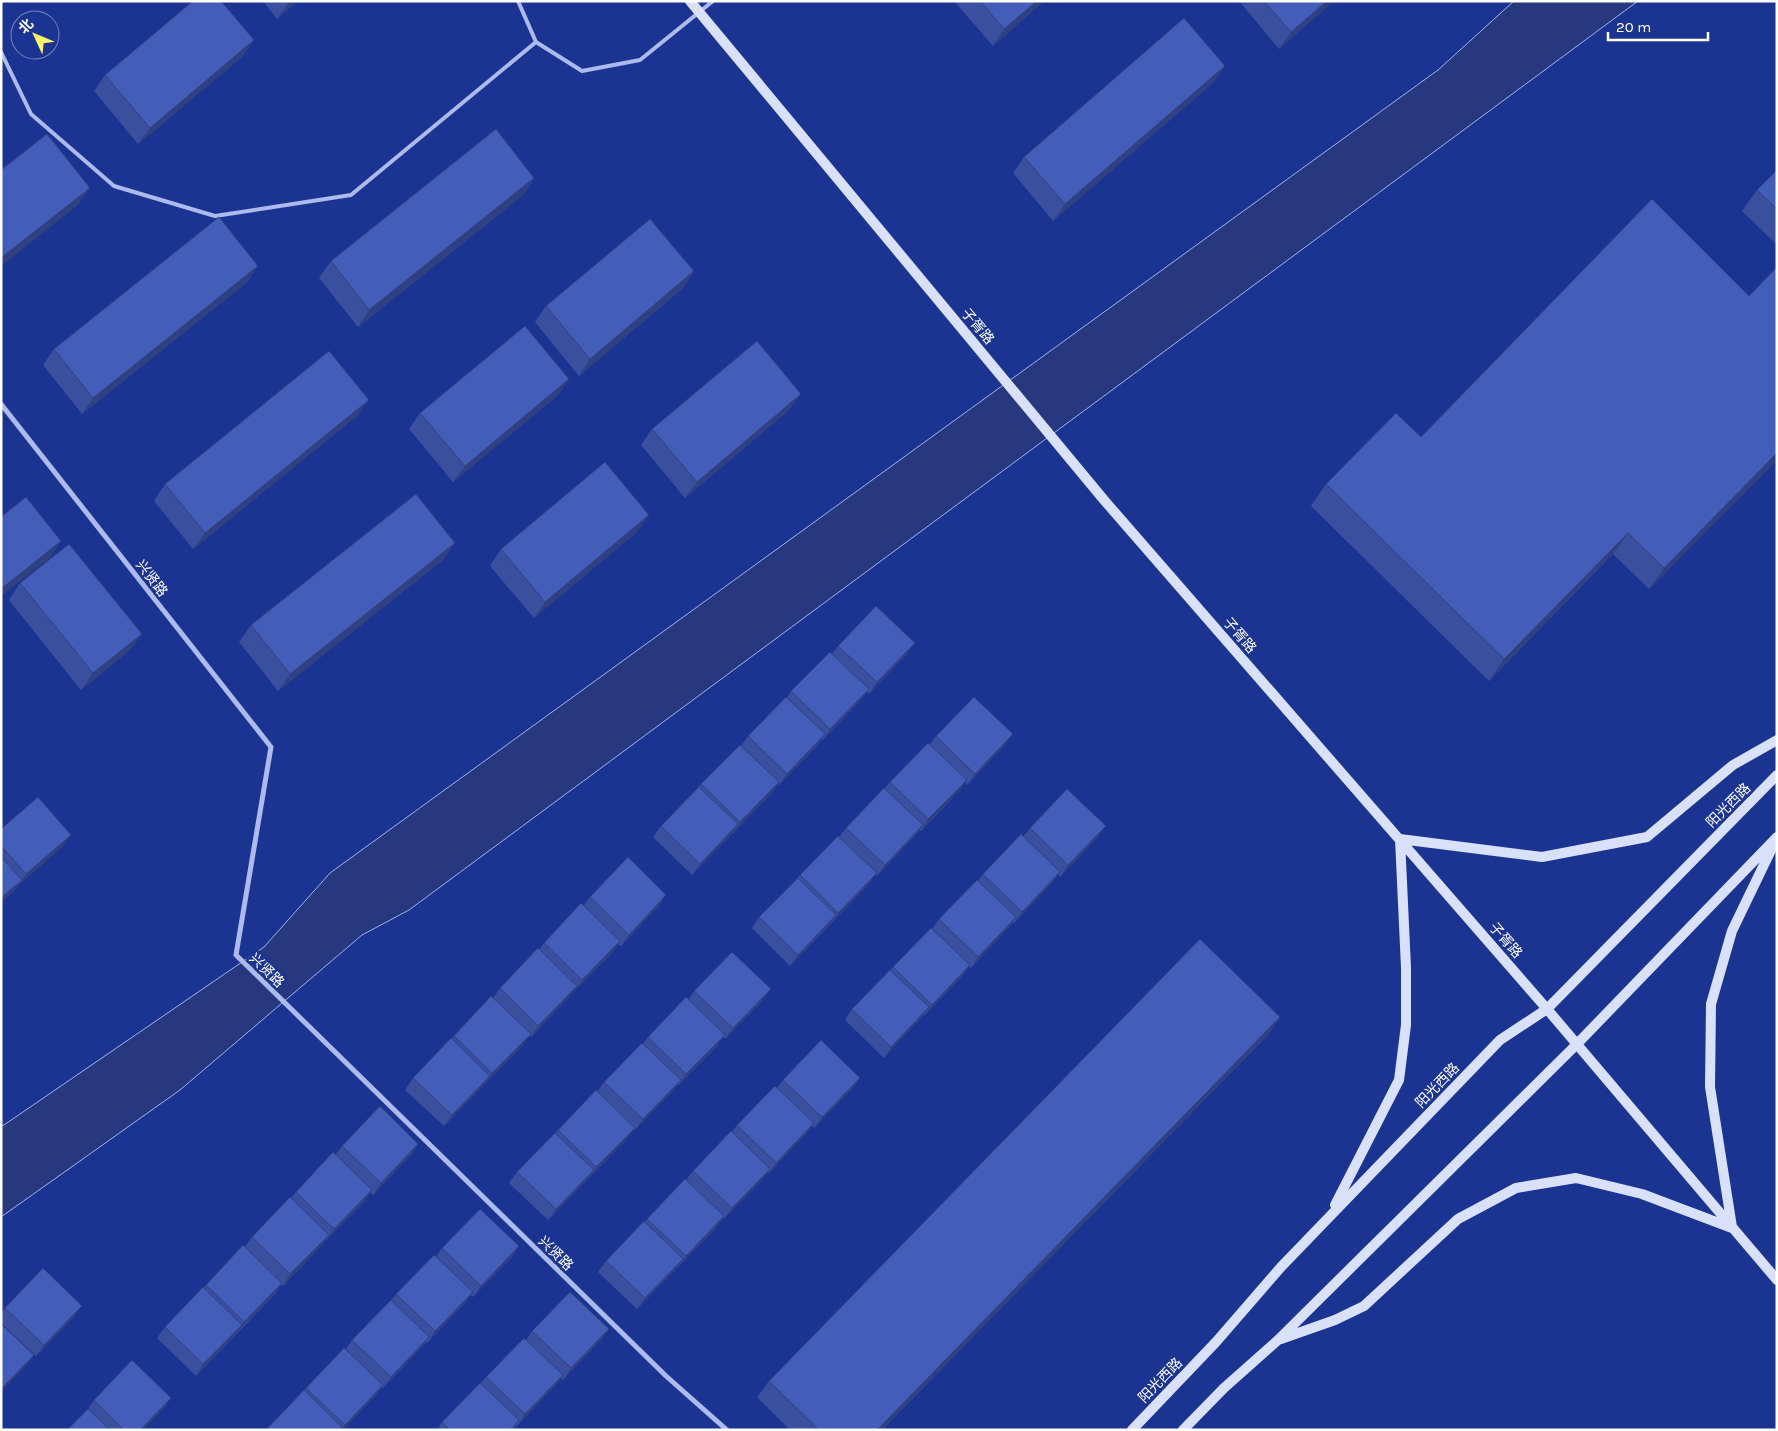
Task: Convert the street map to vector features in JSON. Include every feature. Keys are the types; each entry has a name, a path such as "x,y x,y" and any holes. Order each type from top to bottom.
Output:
{"street":[{"name":"子胥路","path":"690,1 1104,500 1547,1009 1777,1280"},
{"name":"兴贤路","path":"1,404 271,747 236,955 666,1376 727,1430"},
{"path":"1329,1216 1399,1080 1406,1025 1406,968 1400,839 1542,857 1647,837 1733,765 1777,740"},
{"name":"阳光西路","path":"1132,1430 1216,1342 1281,1266 1500,1040 1547,1009 1777,775"},
{"path":"1183,1430 1224,1388 1278,1340 1577,1044 1777,838"},
{"path":"1278,1340 1336,1320 1364,1306 1458,1219 1516,1188 1576,1178 1642,1194 1732,1228 1710,1087 1711,1004 1732,931 1777,838"}],"lane":[{"path":"518,1 536,42 582,71 640,60 713,1"},
{"path":"1,52 31,114 114,186 215,216 351,195 536,42"}],"water":[{"path":"1514,1 1638,1 409,910 362,935 180,1090 1,1217 1,1127 264,947 330,873 1438,70"}],"building":[{"path":"193,1 221,1 254,40 150,128 105,75"},
{"path":"980,1 1037,1 1004,29"},
{"path":"1264,1 1327,1 1291,32"},
{"path":"1184,18 1225,66 1065,204 1024,157"},
{"path":"496,129 534,178 369,310 331,261"},
{"path":"47,134 90,188 1,258 1,170"},
{"path":"1777,170 1777,209 1757,190"},
{"path":"1652,199 1749,296 1777,267 1777,453 1664,568 1628,533 1504,659 1326,484 1396,413 1421,437"},
{"path":"219,217 258,266 93,398 54,349"},
{"path":"650,219 694,271 590,359 546,306"},
{"path":"525,326 569,379 465,466 420,413"},
{"path":"757,341 801,394 697,482 652,429"},
{"path":"329,351 369,400 205,533 165,484"},
{"path":"605,462 649,515 545,602 501,549"},
{"path":"416,494 455,543 290,674 251,625"},
{"path":"26,497 61,541 1,589 1,517"},
{"path":"69,544 142,634 93,673 20,583"},
{"path":"876,606 915,643 877,682 838,646"},
{"path":"830,652 869,689 830,729 791,691"},
{"path":"786,697 825,734 787,774 748,736"},
{"path":"974,697 1013,734 975,774 936,736"},
{"path":"928,743 967,780 928,819 890,782"},
{"path":"740,745 779,782 740,822 701,784"},
{"path":"699,787 738,824 700,864 661,826"},
{"path":"884,788 923,825 885,865 846,828"},
{"path":"1067,789 1106,826 1068,865 1030,828"},
{"path":"38,797 71,835 26,874 1,846 1,829"},
{"path":"1021,834 1060,872 1022,912 983,874"},
{"path":"838,836 877,873 838,913 800,875"},
{"path":"1,857 22,880 1,898"},
{"path":"628,857 666,895 629,935 590,897"},
{"path":"798,878 836,915 798,955 759,917"},
{"path":"977,880 1016,917 978,957 939,919"},
{"path":"581,903 620,941 582,980 544,943"},
{"path":"931,928 970,965 932,1005 893,967"},
{"path":"1200,939 1280,1017 877,1430 819,1430 769,1381"},
{"path":"538,948 577,986 538,1026 500,988"},
{"path":"732,952 771,989 733,1028 694,991"},
{"path":"890,970 929,1007 891,1047 852,1009"},
{"path":"491,996 531,1034 492,1073 454,1036"},
{"path":"686,997 725,1035 686,1074 648,1037"},
{"path":"451,1038 490,1076 452,1115 413,1078"},
{"path":"821,1040 860,1078 822,1117 783,1080"},
{"path":"642,1043 681,1080 643,1119 604,1082"},
{"path":"775,1086 814,1123 776,1163 737,1125"},
{"path":"596,1090 635,1128 596,1167 558,1130"},
{"path":"380,1106 418,1144 381,1183 342,1146"},
{"path":"731,1131 770,1169 732,1208 693,1171"},
{"path":"555,1133 594,1170 556,1209 517,1172"},
{"path":"333,1152 372,1190 334,1229 296,1192"},
{"path":"685,1179 724,1216 686,1256 647,1219"},
{"path":"290,1197 329,1235 290,1274 252,1237"},
{"path":"480,1209 519,1246 481,1286 442,1248"},
{"path":"644,1221 683,1259 645,1298 606,1261"},
{"path":"243,1245 282,1283 244,1322 206,1285"},
{"path":"434,1255 473,1292 435,1331 396,1294"},
{"path":"43,1268 82,1306 44,1345 5,1308"},
{"path":"203,1287 242,1325 203,1364 165,1327"},
{"path":"570,1292 609,1329 571,1368 532,1331"},
{"path":"391,1300 429,1337 391,1377 352,1340"},
{"path":"1,1324 34,1355 1,1389"},
{"path":"524,1338 563,1375 525,1414 486,1377"},
{"path":"344,1348 383,1385 345,1425 306,1388"},
{"path":"132,1360 171,1398 140,1430 124,1430 94,1400"},
{"path":"480,1383 519,1420 510,1430 450,1430 442,1422"},
{"path":"304,1390 342,1427 340,1430 266,1430"},
{"path":"88,1409 110,1430 67,1430"}]}
